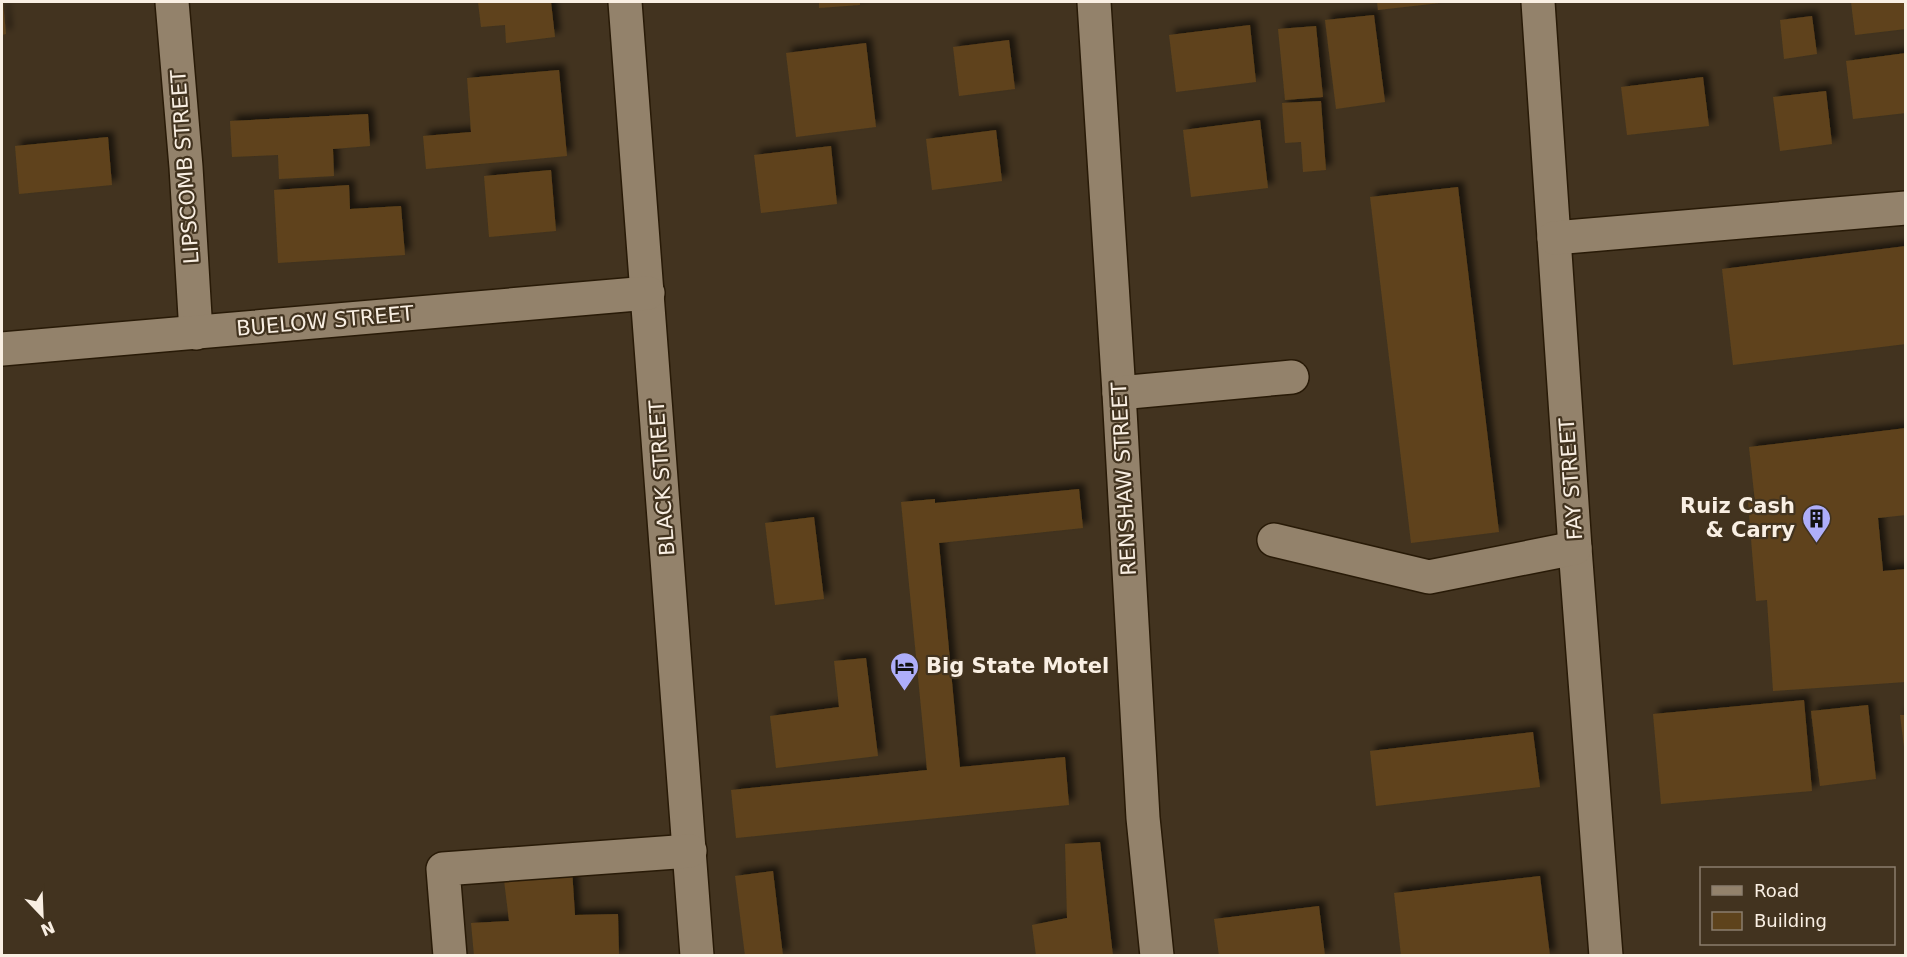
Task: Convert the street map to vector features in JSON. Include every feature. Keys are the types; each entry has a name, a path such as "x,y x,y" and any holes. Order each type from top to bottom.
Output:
{"street":[{"name":"LIPSCOMB STREET","path":"172,2 186,167 196,333"},
{"name":"BLACK STREET","path":"625,2 697,956"},
{"name":"RENSHAW STREET","path":"1094,2 1143,818 1157,956"},
{"name":"FAY STREET","path":"1538,2 1575,548 1606,956"},
{"path":"1554,238 1905,208"},
{"name":"BUELOW STREET","path":"2,349 648,293"},
{"path":"1119,393 1292,377"},
{"path":"1274,540 1429,576 1575,548"},
{"path":"450,956 443,869 690,851"}],"building":[{"path":"2,2 6,34 2,35"},
{"path":"478,2 551,2 555,37 506,43 505,25 481,27"},
{"path":"819,2 860,2 860,5 819,8"},
{"path":"1377,2 1440,2 1440,3 1378,10"},
{"path":"1851,2 1906,2 1906,29 1855,35"},
{"path":"1374,15 1385,102 1336,109 1325,20"},
{"path":"1812,16 1817,54 1784,59 1780,20"},
{"path":"1250,25 1256,82 1176,92 1169,35"},
{"path":"1316,26 1323,97 1285,100 1278,29"},
{"path":"1009,40 1015,89 959,96 953,47"},
{"path":"866,43 876,127 796,137 786,53"},
{"path":"1906,53 1906,113 1853,119 1846,61"},
{"path":"559,70 567,156 426,169 423,136 471,132 467,78"},
{"path":"1703,77 1709,126 1627,135 1621,87"},
{"path":"1826,91 1832,144 1780,151 1773,97"},
{"path":"1321,101 1326,170 1303,172 1301,142 1285,143 1282,103"},
{"path":"368,114 370,146 333,149 334,176 279,179 278,155 232,157 230,121"},
{"path":"1260,120 1268,188 1191,197 1183,130"},
{"path":"996,130 1002,181 932,190 926,139"},
{"path":"108,137 112,185 19,194 15,146"},
{"path":"831,146 837,204 761,213 754,155"},
{"path":"551,170 556,231 489,237 484,176"},
{"path":"349,185 350,209 401,206 405,255 278,263 274,190"},
{"path":"1458,187 1499,532 1411,543 1370,197"},
{"path":"1906,246 1906,344 1733,365 1722,269"},
{"name":"Ruiz Cash & Carry","path":"1906,428 1906,515 1878,518 1883,571 1906,569 1906,682 1773,691 1767,600 1756,601 1748,502 1755,502 1749,447"},
{"path":"1079,489 1083,528 939,543 960,767 1065,757 1069,805 736,838 731,790 927,770 901,502 935,499 935,503"},
{"path":"814,517 824,599 775,605 765,523"},
{"path":"866,658 878,756 776,768 770,716 839,707 834,661"},
{"path":"1804,700 1812,791 1661,804 1653,714"},
{"path":"1868,705 1876,779 1820,786 1811,711"},
{"path":"1900,715 1906,715 1906,747 1904,747"},
{"path":"1533,732 1540,787 1376,806 1370,751"},
{"path":"1100,842 1113,956 1036,956 1032,925 1067,918 1065,844"},
{"path":"572,869 575,915 618,914 619,956 474,956 471,923 509,921 503,872"},
{"path":"773,871 783,956 745,956 735,876"},
{"path":"1540,876 1550,956 1401,956 1394,893"},
{"path":"1319,906 1325,956 1219,956 1214,919"}],"place":[{"name":"Ruiz Cash & Carry","path":"1816,544"},
{"name":"Big State Motel","path":"905,692"}]}
